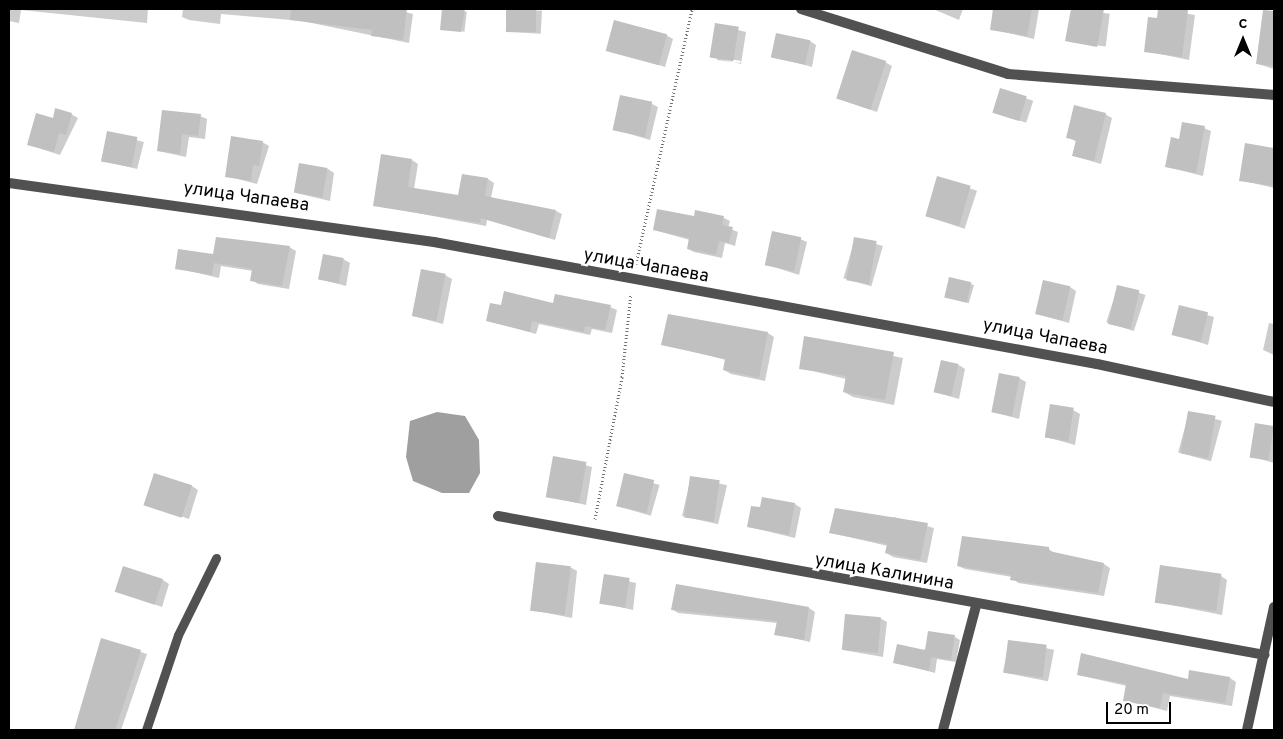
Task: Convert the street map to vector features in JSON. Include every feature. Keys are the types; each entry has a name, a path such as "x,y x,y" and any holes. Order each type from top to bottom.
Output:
{"street":[{"path":"801,9 1008,74 1274,95"},
{"name":"улица Чапаева","path":"9,182 434,242 1087,362 1274,402"},
{"name":"улица Калинина","path":"498,516 976,606 1265,655"},
{"path":"943,730 976,606"},
{"path":"1248,730 1274,607"}],"lane":[{"path":"146,730 178,635 216,558"}],"shaded area":[{"path":"437,412 465,416 479,440 480,473 469,493 442,493 413,481 406,457 410,421"}],"building":[{"path":"291,9 407,9 403,40 371,36 372,30 290,20"},
{"path":"442,9 465,9 461,32 440,30"},
{"path":"506,9 536,9 536,32 506,32"},
{"path":"993,9 1032,9 1027,36 990,30"},
{"path":"1071,9 1104,9 1097,47 1065,41"},
{"path":"1158,9 1188,10 1182,57 1144,52 1148,17 1157,18"},
{"path":"1263,10 1274,11 1274,66 1256,64"},
{"path":"614,20 667,34 659,65 606,51"},
{"path":"715,23 739,27 733,61 710,58"},
{"path":"776,33 810,40 805,65 771,57"},
{"path":"852,50 886,61 870,110 836,99"},
{"path":"1000,88 1027,96 1019,121 992,113"},
{"path":"620,95 652,102 645,137 613,130"},
{"path":"1074,105 1106,113 1094,161 1072,156 1076,140 1066,138"},
{"path":"55,108 72,113 66,135 59,133 54,152 27,145 36,113 53,118"},
{"path":"162,110 201,114 198,136 182,134 180,154 157,151"},
{"path":"1182,122 1205,126 1196,173 1165,167 1171,137 1179,139"},
{"path":"107,131 137,137 132,167 101,161"},
{"path":"231,136 263,141 259,166 253,165 251,181 225,177"},
{"path":"1245,143 1274,148 1274,186 1239,181"},
{"path":"381,154 412,159 408,187 458,195 462,174 488,178 485,196 556,210 549,238 481,218 480,223 373,206"},
{"path":"299,163 328,168 322,198 294,193"},
{"path":"937,176 971,186 959,226 925,216"},
{"path":"657,209 694,216 695,210 724,216 722,225 733,227 729,243 719,241 716,255 687,249 689,238 653,230"},
{"path":"772,231 801,237 794,271 765,265"},
{"path":"216,237 290,246 282,286 250,281 252,269 214,263 212,275 175,269 178,249 213,254"},
{"path":"854,237 877,241 869,284 846,280"},
{"path":"323,254 344,258 339,284 318,280"},
{"path":"421,269 446,274 436,321 412,316"},
{"path":"949,277 971,282 967,303 944,297"},
{"path":"1043,280 1070,286 1062,320 1035,314"},
{"path":"1117,285 1139,290 1130,329 1108,324"},
{"path":"504,291 553,303 555,294 611,305 605,330 585,326 584,332 532,321 530,332 486,321 490,303 501,305"},
{"path":"1179,305 1208,312 1201,342 1172,335"},
{"path":"668,314 768,332 759,378 723,370 725,359 661,345"},
{"path":"804,336 894,352 885,400 843,392 846,376 799,369"},
{"path":"941,360 959,364 951,396 934,392"},
{"path":"999,373 1020,377 1012,416 991,412"},
{"path":"1050,404 1074,408 1068,441 1045,438"},
{"path":"1188,411 1216,416 1208,458 1181,453"},
{"path":"1255,423 1274,426 1268,461 1250,458"},
{"path":"553,456 586,462 579,503 546,497"},
{"path":"154,473 192,485 182,518 143,505"},
{"path":"624,473 654,480 647,513 616,506"},
{"path":"690,476 720,480 714,522 684,518"},
{"path":"762,497 795,503 789,535 747,527 751,506 760,507"},
{"path":"835,508 928,523 920,560 885,553 887,544 829,533"},
{"path":"962,536 1049,547 1049,551 1104,563 1098,593 1010,580 1011,575 957,566"},
{"path":"536,562 571,566 565,615 530,611"},
{"path":"1160,565 1221,574 1216,611 1155,603"},
{"path":"123,566 163,579 155,605 115,592"},
{"path":"604,574 630,578 625,608 599,604"},
{"path":"676,584 809,607 804,640 774,635 777,621 671,610"},
{"path":"845,614 881,617 878,653 842,650"},
{"path":"928,631 955,635 951,660 931,657 929,671 893,663 897,644 925,650"},
{"path":"101,638 141,650 115,730 74,730"},
{"path":"1008,640 1047,645 1043,678 1004,673"},
{"path":"1081,653 1188,679 1189,670 1230,677 1225,703 1163,693 1160,708 1123,701 1126,684 1077,675"}]}
